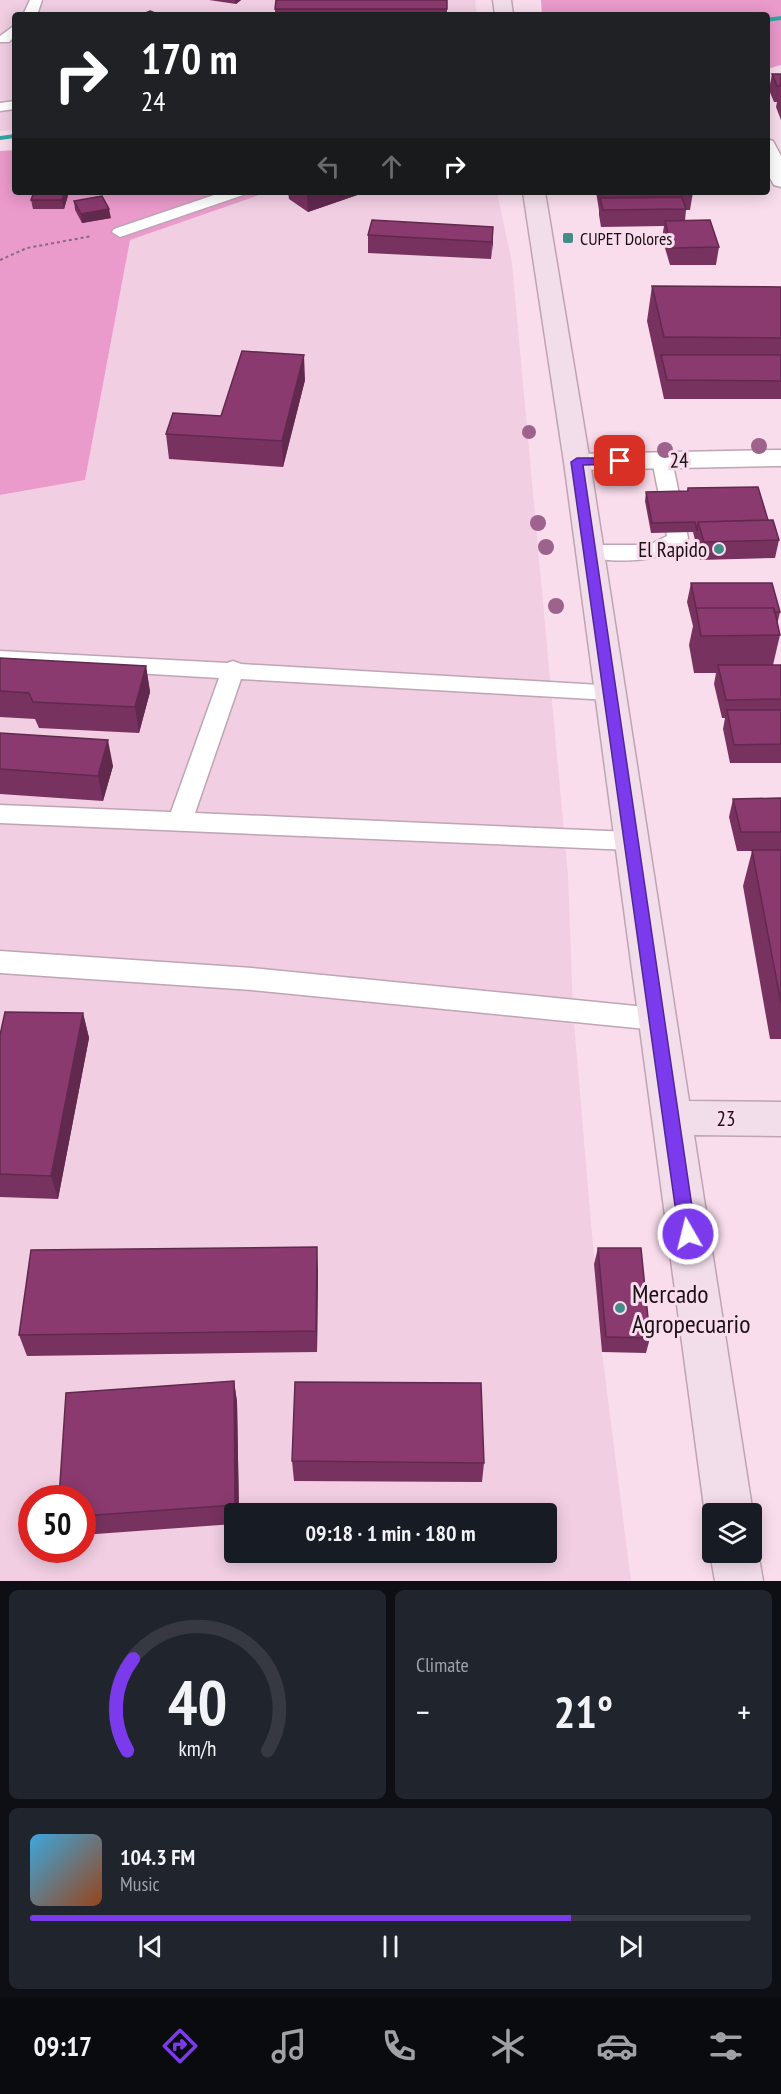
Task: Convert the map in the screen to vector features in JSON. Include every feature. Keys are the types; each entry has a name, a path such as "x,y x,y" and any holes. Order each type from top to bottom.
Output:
{"main road":[{"path":"534,195 577,462 727,1503"},
{"name":"23","path":"670,1118 781,1119"},
{"path":"736,1563 739,1581"}],"street":[{"path":"770,157 777,178"},
{"name":"24","path":"577,462 781,458"}],"lane":[{"path":"4,39 12,32"},
{"path":"120,232 229,195"},
{"path":"589,551 652,551 663,548 678,538 662,460"},
{"path":"0,658 233,669 609,692"},
{"path":"180,822 233,669"},
{"path":"0,814 630,841"},
{"path":"0,962 252,978 656,1019"}],"path":[{"path":"0,260 27,248 120,232"}],"shaded area":[{"path":"0,0 475,0 477,12 12,12 12,130 0,131"},
{"path":"541,0 781,0 781,65 770,68 770,12 542,12"},
{"path":"12,150 12,195 259,195 130,240 85,480 0,495 0,151"},
{"path":"259,195 498,195 512,263 568,876 573,1011 602,1352 631,1581 0,1581 0,495 85,480 130,240"}],"building":[{"path":"276,0 447,0 447,9 275,9"},
{"path":"772,74 781,74 781,86 777,86"},
{"path":"33,195 64,195 62,200 31,200"},
{"path":"102,196 109,209 81,214 74,201"},
{"path":"682,197 686,209 603,210 600,198"},
{"path":"372,220 493,227 492,242 368,235"},
{"path":"710,220 719,247 672,248 665,221"},
{"path":"652,286 781,287 781,338 664,337"},
{"path":"242,351 304,355 282,441 166,434 173,413 221,416"},
{"path":"661,355 781,355 781,381 667,380"},
{"path":"758,487 768,520 698,522 697,531 695,522 652,523 646,492 688,491 688,488"},
{"path":"773,520 779,540 704,542 698,522"},
{"path":"691,583 772,583 780,612 774,612 774,608 696,608"},
{"path":"696,608 774,608 780,635 701,636"},
{"path":"0,658 146,666 135,707 33,702 29,693 0,691"},
{"path":"718,665 781,665 781,699 726,700"},
{"path":"727,710 781,710 781,744 734,745"},
{"path":"0,733 108,740 98,776 0,769"},
{"path":"781,798 781,832 741,832 733,799"},
{"path":"752,850 781,850 781,1003"},
{"path":"5,1012 83,1013 51,1176 0,1174 0,1035"},
{"path":"317,1247 316,1331 19,1335 31,1250"},
{"name":"Mercado Agropecuario","path":"598,1248 641,1248 650,1338 606,1337"},
{"path":"234,1381 235,1503 224,1503 224,1506 96,1515 96,1485 60,1485 66,1393"},
{"path":"295,1382 481,1383 484,1463 292,1461"}],"waterway":[{"path":"770,19 781,18"},
{"path":"0,138 12,136"}],"place":[{"name":"CUPET Dolores","path":"568,238"},
{"name":"El Rapido","path":"719,549"},
{"name":"Mercado Agropecuario","path":"620,1308"}],"route":[{"path":"620,461 577,462 688,1234"}]}
